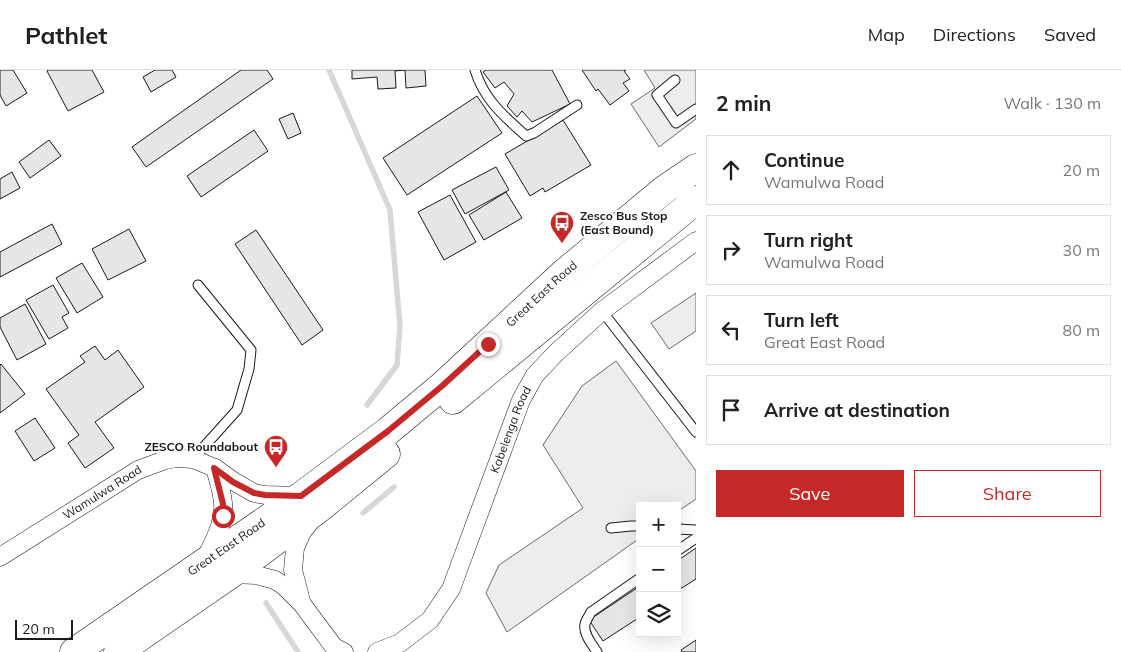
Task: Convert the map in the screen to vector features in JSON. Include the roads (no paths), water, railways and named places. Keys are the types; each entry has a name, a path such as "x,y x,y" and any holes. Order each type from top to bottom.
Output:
{"main road":[{"name":"Great East Road","path":"74,652 180,593 231,574 388,431 442,386 564,273 665,190 696,168"},
{"name":"Great East Road","path":"118,652 180,593 204,561 311,502 696,200"}],"street":[{"name":"Kabelenga Road","path":"376,652 400,643 430,620 451,589 521,400 535,376 557,352 602,311 696,241"},
{"name":"Wamulwa Road","path":"0,557 138,470 165,460 177,458 192,460 214,468 233,482 254,493 311,502"},
{"path":"204,561 219,530 223,516 223,504 214,468"},
{"path":"302,604 293,570 296,548 311,502"},
{"path":"231,574 256,575 275,580 284,586 302,604 334,646 344,652"}],"lane":[{"path":"475,70 479,82 497,109 526,136 534,134 577,105"},
{"path":"675,80 657,95 676,123 696,109"},
{"path":"192,460 237,410 249,370 251,350 198,286"},
{"path":"602,311 696,432"},
{"path":"611,528 636,526"},
{"path":"681,529 696,530"},
{"path":"681,548 696,538"},
{"path":"597,652 589,640 585,629 585,624 591,612 636,581"}],"waterway":[{"path":"329,70 390,210 400,326 397,365 367,405"},
{"path":"363,513 394,487"},
{"path":"266,603 298,652"}],"place":[{"name":"Zesco Bus Stop (East Bound)","path":"562,244"},
{"name":"ZESCO Roundabout","path":"276,468"}]}
